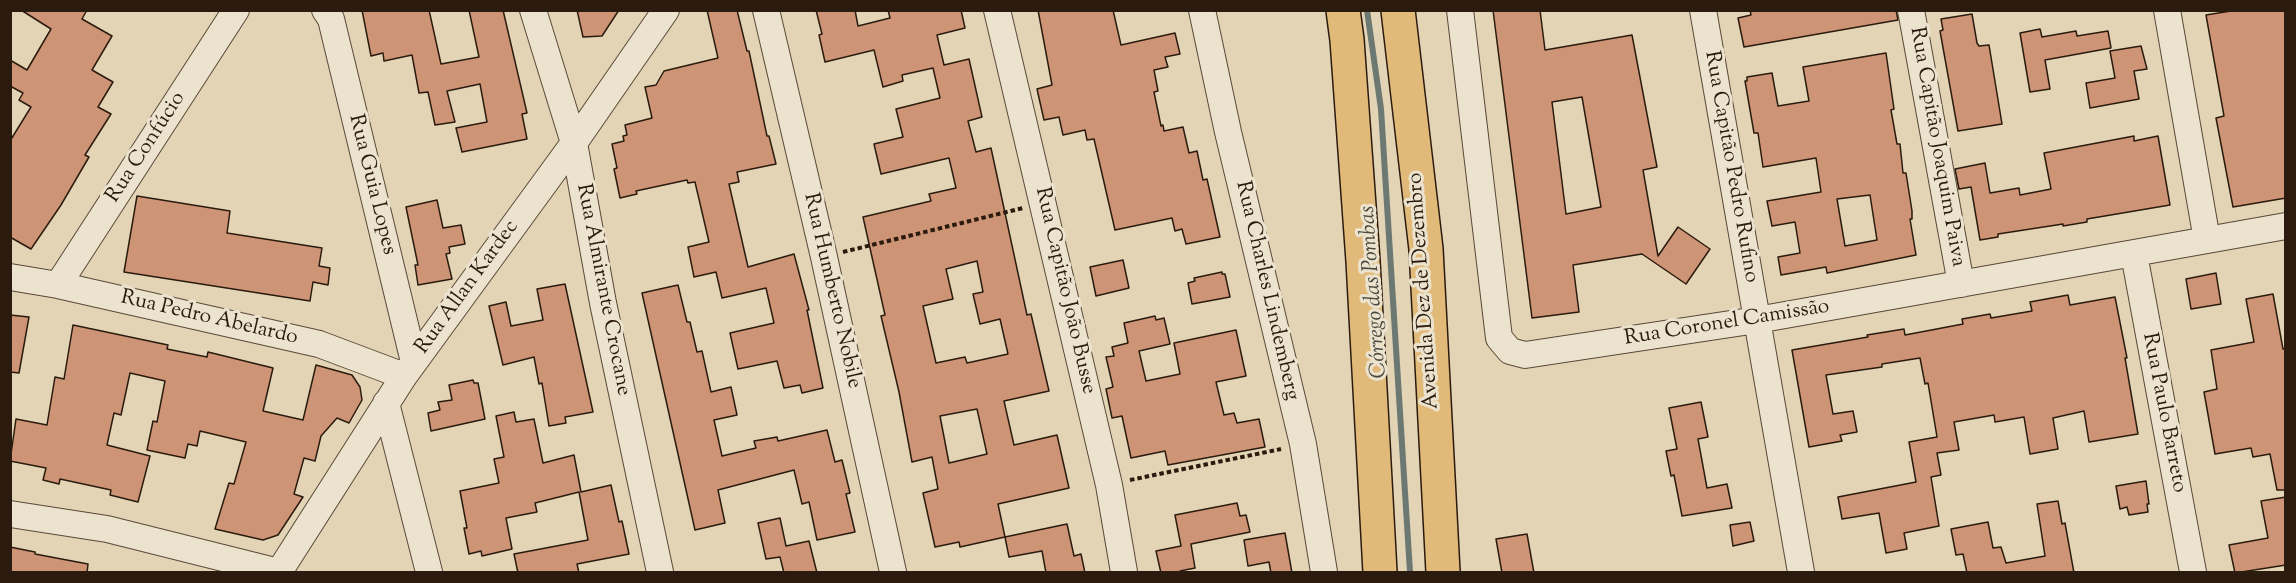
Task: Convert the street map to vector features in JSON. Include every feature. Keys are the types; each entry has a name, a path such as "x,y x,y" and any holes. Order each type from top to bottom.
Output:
{"highway":[{"path":"1343,10 1361,238 1380,573"},
{"name":"Avenida Dez de Dezembro","path":"1398,10 1426,249 1443,573"}],"street":[{"name":"Rua Confúcio","path":"58,285 236,10"},
{"name":"Rua Guia Lopes","path":"325,10 331,19 409,369"},
{"name":"Rua Almirante Crocane","path":"533,10 574,143 603,303 660,573"},
{"name":"Rua Allan Kardec","path":"279,572 409,369 574,143 666,10"},
{"name":"Rua Humberto Nobile","path":"766,10 824,257 892,573"},
{"name":"Rua Capitão João Busse","path":"997,10 1108,484 1124,573"},
{"name":"Rua Charles Lindemberg","path":"1202,10 1228,132 1302,444 1324,573"},
{"name":"Rua Coronel Camissão","path":"1460,10 1499,338 1510,351 1525,356 1756,321 2286,226"},
{"name":"Rua Capitão Pedro Rufino","path":"1702,10 1800,573"},
{"name":"Rua Capitão Joaquim Paiva","path":"1911,10 1961,284"},
{"path":"2167,10 2207,240"},
{"name":"Rua Paulo Barreto","path":"2134,254 2193,573"},
{"name":"Rua Pedro Abelardo","path":"10,277 58,285 319,344 409,369"},
{"path":"386,403 429,573"},
{"path":"10,513 107,529 279,572"}],"path":[{"path":"824,257 1044,203"},
{"path":"1108,484 1302,444"}],"building":[{"path":"21,10 87,10 82,19 112,36 92,70 113,82 98,107 111,114 85,155 89,157 61,205 31,249 10,237 10,141 31,107 19,100 23,93 10,86 10,60 27,70 51,29"},
{"path":"362,10 429,10 441,64 479,57 469,10 503,10 527,113 522,114 527,139 462,152 456,128 487,122 480,84 447,91 455,122 435,125 428,92 419,93 412,55 384,61 383,53 371,56"},
{"path":"577,10 619,10 602,36 583,37"},
{"path":"707,10 737,10 747,51 749,51 767,136 769,136 776,164 737,172 739,182 729,184 748,267 794,254 809,310 807,310 823,388 802,393 800,385 784,388 777,361 738,369 730,333 774,323 766,288 722,298 716,272 694,277 688,247 709,242 695,182 688,183 687,180 636,191 637,194 620,198 612,144 624,141 623,136 627,135 625,125 652,118 645,87 656,85 664,71 718,58"},
{"path":"816,10 855,10 858,26 890,18 888,10 961,10 965,28 937,35 944,65 969,59 982,117 968,121 976,152 991,148 1027,315 1031,314 1049,391 1004,401 1014,445 1057,435 1069,488 998,504 1005,537 960,547 959,542 935,547 923,493 938,489 932,457 912,462 899,392 881,316 885,315 863,217 931,201 929,194 956,188 949,158 881,174 874,144 903,137 896,109 940,98 933,68 902,75 903,81 883,87 874,50 825,62 819,35 822,34","holes":["977,261 983,292 973,294 980,324 1000,319 1008,354 967,363 965,357 936,363 923,306 953,299 946,269","977,409 987,454 949,463 940,416"]},
{"path":"1038,10 1113,10 1121,45 1175,33 1180,54 1165,57 1168,67 1154,70 1158,91 1154,92 1161,126 1163,125 1164,131 1183,127 1189,153 1197,151 1203,180 1207,179 1220,237 1186,244 1182,229 1175,231 1172,218 1115,230 1094,139 1087,140 1085,130 1063,135 1059,117 1044,120 1037,89 1052,85"},
{"path":"1493,10 1540,10 1545,50 1632,35 1657,167 1643,170 1658,256 1678,227 1710,249 1686,284 1642,254 1573,265 1579,312 1532,318","holes":["1582,97 1601,207 1566,214 1552,102"]},
{"path":"1750,10 1896,10 1898,20 1744,47 1738,18 1751,15"},
{"path":"2237,10 2286,10 2286,198 2233,207 2216,118 2224,116 2206,15"},
{"path":"1972,14 1977,43 1979,46 1989,45 2002,124 1958,131 1940,31 1943,30 1941,19"},
{"path":"2040,29 2042,37 2076,31 2077,36 2108,31 2111,48 2045,60 2050,89 2030,92 2020,33"},
{"path":"2141,46 2147,69 2134,71 2139,99 2090,108 2086,83 2115,78 2110,51"},
{"path":"1886,53 1894,109 1891,110 1897,144 1900,144 1903,173 1906,173 1916,255 1827,273 1826,267 1781,275 1778,257 1800,253 1795,222 1772,226 1767,201 1821,192 1816,158 1763,167 1758,133 1754,133 1745,81 1747,77 1772,73 1778,106 1809,101 1803,67","holes":["1870,195 1877,240 1845,246 1837,199"]},
{"path":"2134,136 2134,141 2158,136 2170,205 2087,219 2087,222 1998,234 1998,237 1980,240 1971,187 1959,189 1955,169 1985,163 1990,193 2019,188 2020,195 2051,189 2044,153"},
{"path":"137,196 230,211 227,233 322,248 319,266 330,268 328,285 313,282 310,301 124,272"},
{"path":"437,200 443,228 461,225 465,244 449,247 450,253 446,254 452,279 418,285 415,265 418,265 406,207"},
{"path":"1123,260 1129,288 1096,296 1090,267"},
{"path":"1222,272 1225,274 1230,297 1192,304 1188,283 1195,281 1194,278"},
{"path":"2216,273 2221,304 2191,309 2186,279"},
{"path":"565,284 593,412 565,417 566,423 549,426 542,383 539,384 534,357 503,365 489,306 506,302 511,326 543,320 537,289"},
{"path":"678,285 697,352 702,351 711,392 731,387 737,415 714,420 722,456 756,448 754,441 777,437 778,441 827,430 835,462 842,460 850,493 846,494 855,532 817,540 809,502 802,504 794,470 718,490 725,523 695,530 642,293"},
{"path":"2273,294 2283,349 2286,348 2286,490 2277,490 2270,454 2253,457 2251,448 2215,454 2204,392 2217,389 2211,350 2254,342 2246,299"},
{"path":"2068,295 2070,305 2115,297 2138,434 2089,442 2084,411 2053,418 2058,449 2030,454 2024,417 1995,422 1994,415 1954,422 1959,450 1937,453 1941,475 1931,477 1939,526 1904,533 1907,549 1886,553 1879,513 1842,519 1838,497 1916,482 1909,442 1937,437 1928,383 1925,384 1920,358 1882,364 1882,367 1826,375 1833,414 1853,411 1857,432 1840,435 1842,441 1809,447 1792,350 1904,329 1905,335 1963,324 1962,319 1990,314 1991,318 2032,311 2030,302"},
{"path":"10,315 29,317 19,373 10,372"},
{"path":"1155,316 1156,320 1164,318 1170,344 1139,351 1146,381 1180,374 1174,343 1236,330 1246,376 1216,382 1224,415 1234,413 1237,423 1259,419 1265,447 1168,465 1165,451 1131,458 1122,416 1112,418 1106,389 1113,387 1106,357 1114,356 1112,347 1128,343 1124,323"},
{"path":"73,325 168,345 167,349 207,357 208,352 273,368 263,411 303,420 316,365 352,375 360,387 362,400 349,423 337,418 321,436 315,461 304,458 294,494 303,497 278,535 263,540 215,529 229,483 234,484 246,442 200,431 197,446 188,444 185,458 147,450 153,421 157,422 165,381 130,373 121,415 114,413 107,445 150,456 138,502 110,495 111,490 60,479 59,484 43,480 46,468 10,461 16,419 47,425 55,377 64,379"},
{"path":"473,380 474,383 478,383 485,419 431,431 428,413 440,410 438,402 452,400 449,385"},
{"path":"1701,402 1708,437 1698,439 1707,488 1727,484 1732,508 1682,516 1674,475 1671,476 1666,451 1677,449 1669,408"},
{"path":"514,412 516,422 534,419 543,463 574,455 581,492 611,485 629,554 577,564 579,573 518,573 514,554 588,540 579,492 535,503 537,512 506,518 512,549 482,556 481,551 469,554 460,491 499,483 494,459 504,457 496,416"},
{"path":"2146,481 2148,512 2129,515 2127,507 2120,509 2116,486"},
{"path":"2286,497 2286,565 2235,573 2229,545 2268,538 2261,501"},
{"path":"2058,501 2062,524 2065,523 2074,573 1967,573 1963,554 1956,555 1951,529 1988,522 1993,548 2001,547 2006,563 2045,556 2037,504"},
{"path":"1237,503 1240,516 1246,515 1250,532 1191,544 1195,568 1180,571 1180,573 1161,573 1156,551 1181,546 1175,515"},
{"path":"780,518 786,546 809,541 817,573 784,573 780,557 766,559 758,523"},
{"path":"1750,522 1754,541 1733,546 1730,525"},
{"path":"1067,524 1074,556 1081,554 1085,573 1046,573 1042,551 1009,557 1005,537"},
{"path":"1285,533 1292,573 1271,573 1269,562 1248,566 1244,540"},
{"path":"1527,534 1534,573 1502,573 1496,539"},
{"path":"10,547 88,564 87,573 10,573"}],"waterway":[{"name":"Córrego das Pombas","path":"1367,10 1381,109 1410,572"}]}
